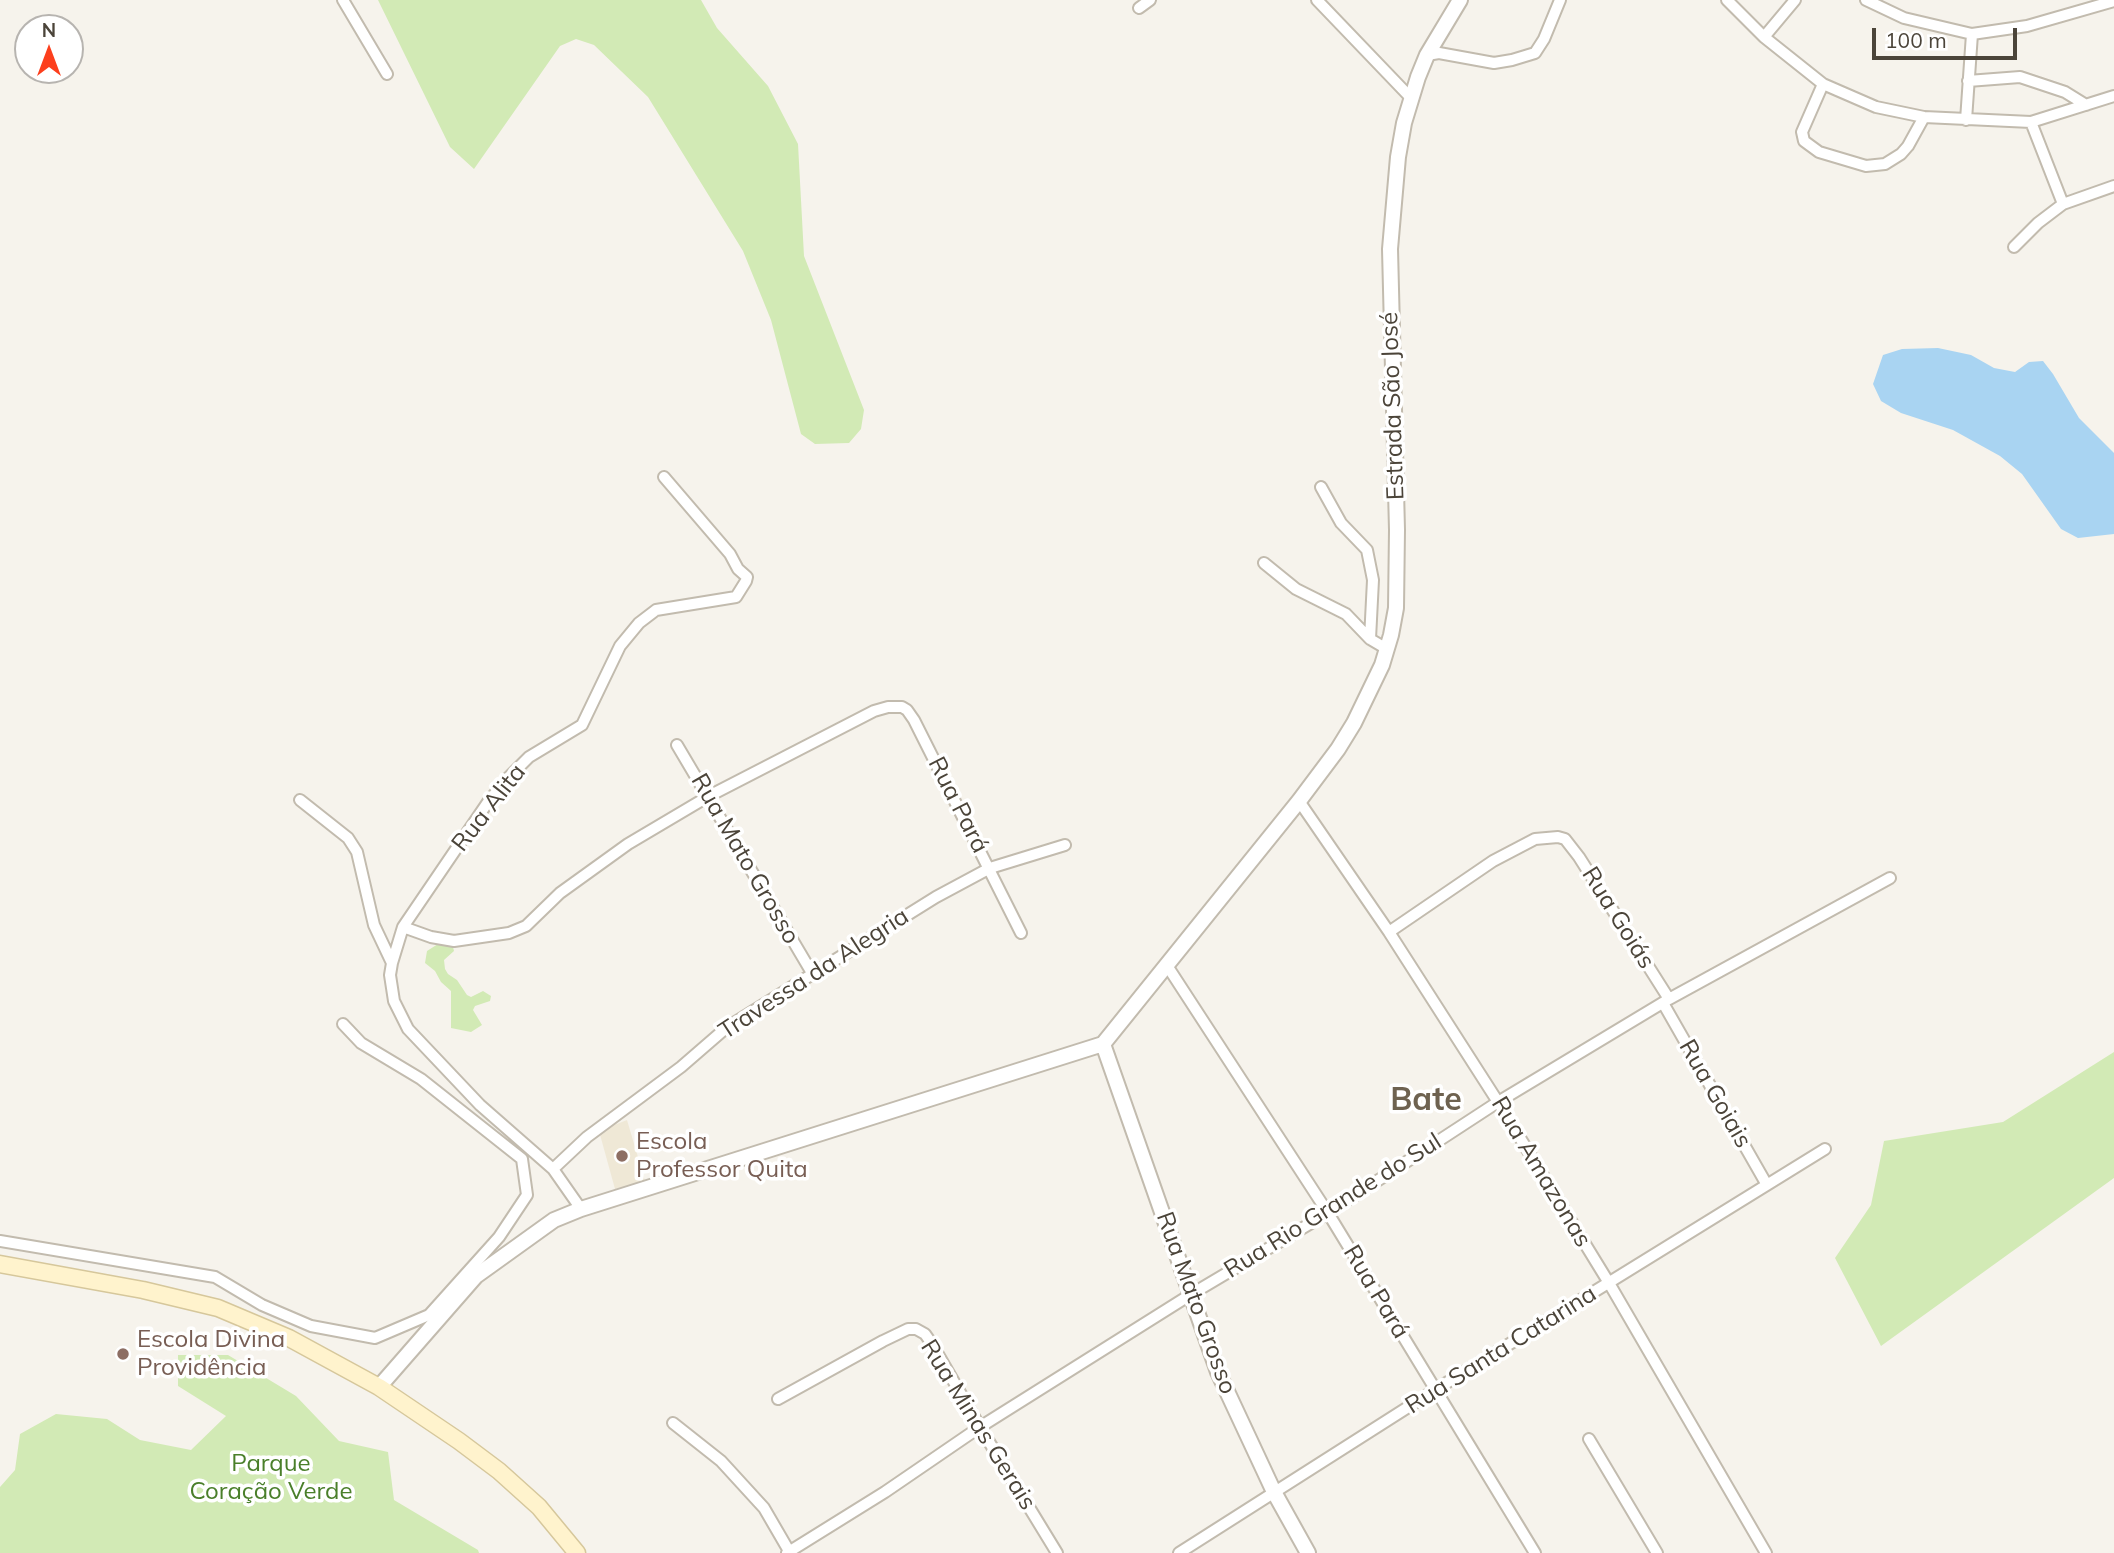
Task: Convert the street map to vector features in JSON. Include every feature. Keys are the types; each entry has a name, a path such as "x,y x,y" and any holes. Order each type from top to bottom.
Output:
{"main road":[{"path":"0,1264 143,1290 218,1308 289,1338 379,1387 499,1471 539,1507 577,1553"}],"street":[{"path":"343,0 387,74"},
{"path":"1139,8 1150,0"},
{"path":"1317,0 1411,98"},
{"name":"Estrada São José","path":"1103,1044 1338,749 1370,693 1387,649 1396,608 1397,530 1390,249 1398,157 1411,98 1427,55 1460,0"},
{"path":"1427,55 1439,53 1494,63 1535,53 1544,39 1560,0"},
{"path":"1727,0 1764,37 1823,84 1876,107 1924,117 2031,122 2114,96"},
{"path":"1764,37 1795,0"},
{"path":"1866,0 1904,19 1972,34 2027,26 2114,1"},
{"path":"1966,120 1972,34"},
{"path":"1968,81 2020,77 2065,92 2086,105"},
{"path":"1823,84 1804,124 1803,136 1807,145 1830,156 1866,166 1885,164 1908,146 1924,117"},
{"path":"2031,122 2063,204"},
{"path":"2014,247 2038,223 2063,204 2114,186"},
{"name":"Rua Alita","path":"582,1209 554,1169 480,1105 408,1029 394,1001 391,963 403,927 488,802 529,757 582,725 621,646 639,623 656,610 736,597 746,581 747,577 738,569 730,554 664,477"},
{"path":"1321,487 1341,523 1367,550 1373,580 1370,639"},
{"path":"1264,563 1296,589 1346,614 1370,639 1387,649"},
{"name":"Rua Pará","path":"709,796 874,711 902,707 907,710 1021,933"},
{"name":"Rua Mato Grosso","path":"677,745 812,973"},
{"path":"403,927 431,937 454,941 509,933 526,926 560,893 628,844 709,796"},
{"path":"300,800 348,838 357,852 374,925 391,963"},
{"name":"Rua Amazonas","path":"1299,801 1389,932 1498,1102 1609,1283 1766,1553"},
{"name":"Rua Goiás","path":"1389,932 1493,861 1542,837 1558,837 1565,839 1579,857 1666,1001"},
{"name":"Travessa da Alegria","path":"554,1169 587,1137 681,1067 726,1028 812,973 936,897 990,868 1065,845"},
{"name":"Rua Rio Grande do Sul","path":"788,1552 885,1492 980,1427 1190,1295 1328,1213 1498,1102 1666,1001 1889,878"},
{"name":"Rua Pará","path":"1166,964 1328,1213 1535,1553"},
{"name":"Rua Goiais","path":"1666,1001 1767,1185"},
{"path":"0,1241 215,1277 262,1305 310,1326 375,1338 429,1315 499,1237 527,1195 522,1159 421,1079 361,1043 344,1024"},
{"path":"379,1387 476,1276 554,1220 1103,1044"},
{"name":"Rua Mato Grosso","path":"1103,1044 1219,1372 1274,1492 1308,1553"},
{"name":"Rua Santa Catarina","path":"1179,1553 1435,1390 1825,1149"},
{"name":"Rua Minas Gerais","path":"778,1399 883,1341 908,1329 916,1329 925,1335 1056,1553"},
{"path":"673,1423 721,1461 764,1508 788,1552"},
{"path":"1589,1439 1657,1553"}],"shaded area":[{"name":"Escola Professor Quita","path":"627,1120 645,1181 615,1189 599,1131"}],"green space":[{"path":"378,0 701,0 717,28 768,86 798,144 804,256 864,410 861,429 849,443 815,444 801,434 771,320 743,251 648,97 594,45 576,39 560,46 474,169 450,147"},
{"path":"438,944 453,947 454,951 444,960 445,969 467,995 471,997 483,991 491,996 490,1001 475,1006 473,1010 482,1025 471,1032 451,1028 451,991 425,963 427,951"},
{"path":"2114,1052 2114,1178 1881,1346 1835,1258 1871,1205 1884,1141 2003,1122"},
{"name":"Parque Coração Verde","path":"178,1355 228,1355 296,1396 339,1441 388,1452 394,1500 479,1553 0,1553 0,1487 15,1470 20,1434 56,1414 107,1419 140,1440 191,1450 226,1416 178,1386"}],"water":[{"path":"1938,348 1971,355 1994,368 2015,372 2029,362 2043,361 2079,418 2114,453 2114,534 2078,538 2061,529 2022,474 2000,456 1953,430 1901,413 1881,401 1873,384 1883,355 1902,349"}],"place":[{"name":"Escola Professor Quita","path":"622,1156"},
{"name":"Escola Divina Providência","path":"123,1354"}],"district":[{"name":"Bate","path":"1426,1100"}]}
